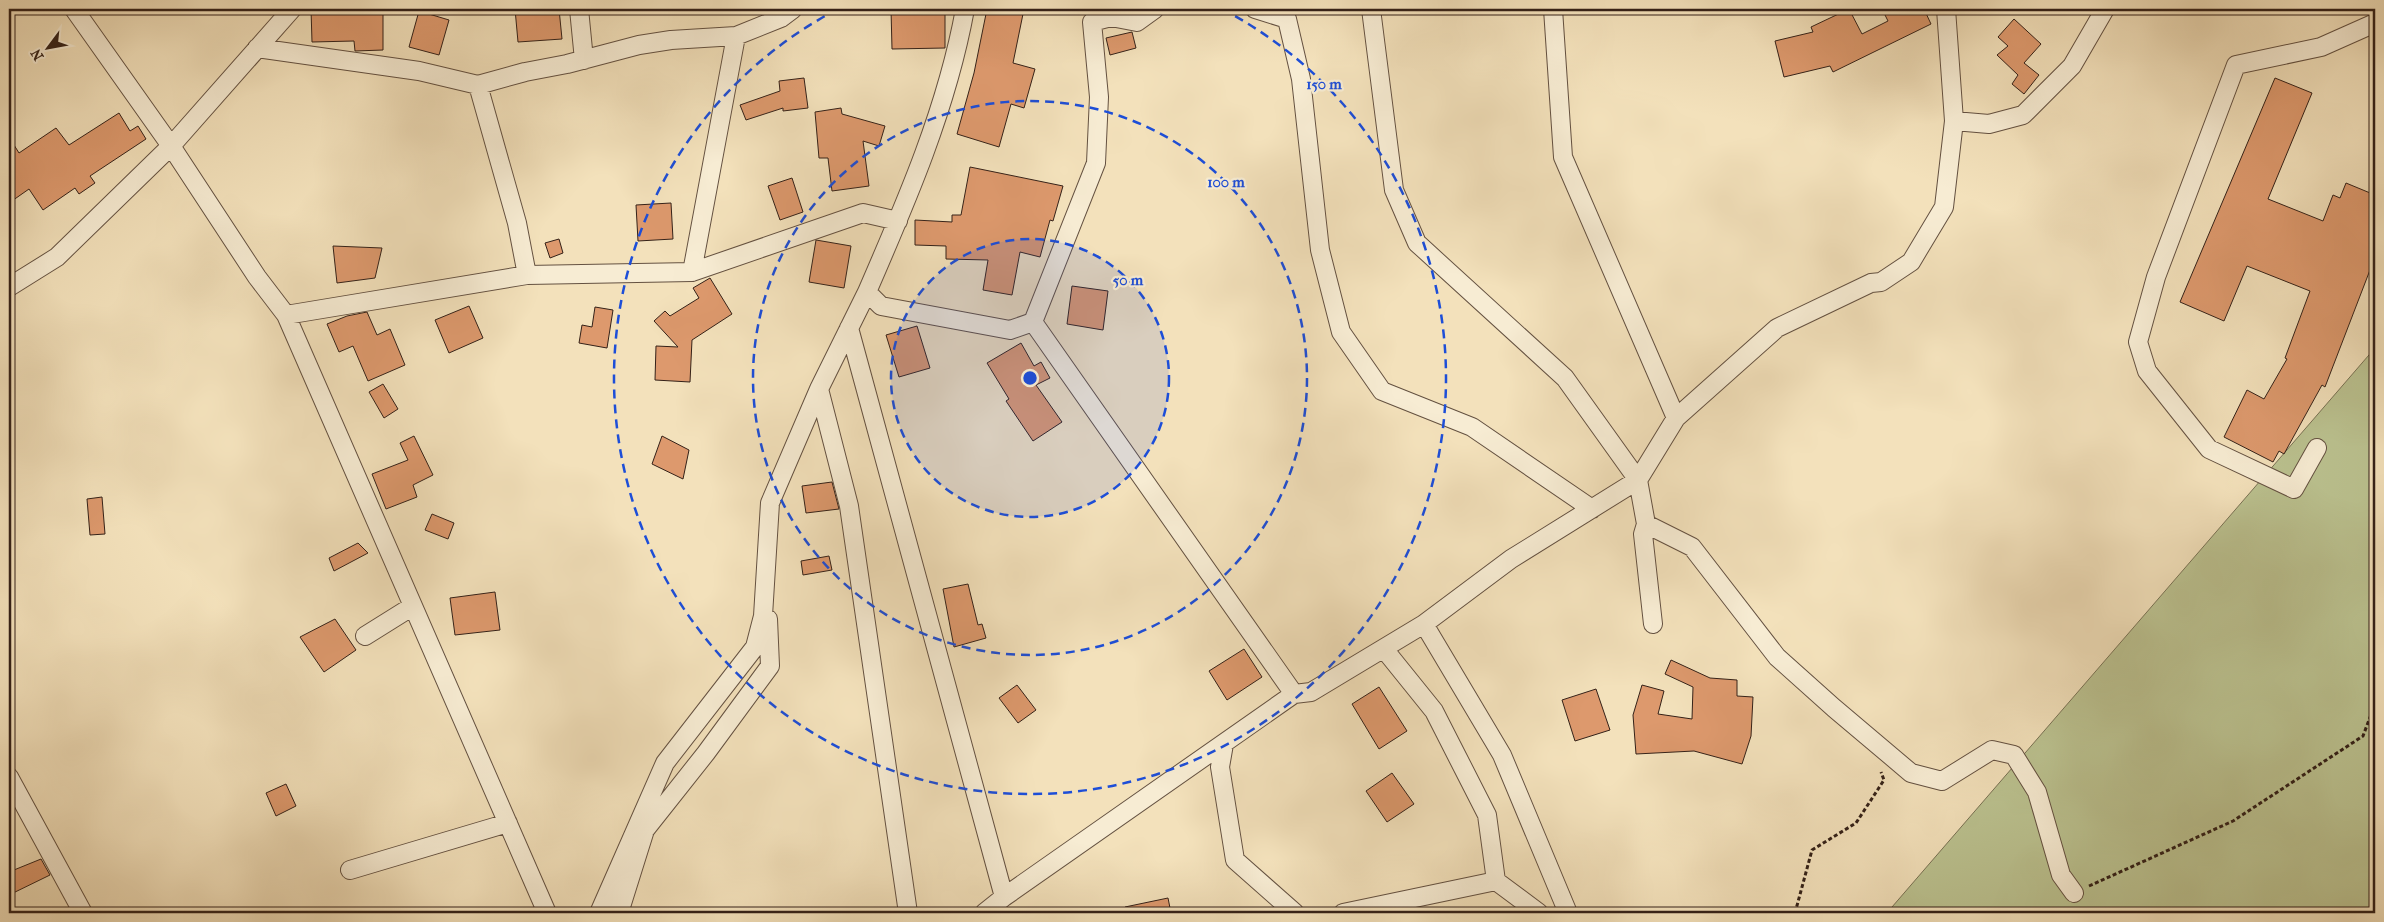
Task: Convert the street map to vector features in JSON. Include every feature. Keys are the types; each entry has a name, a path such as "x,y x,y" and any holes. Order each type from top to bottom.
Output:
{"street":[{"path":"74,9 171,146 257,277 286,315 547,913"},
{"path":"9,287 57,256 171,146 292,9"},
{"path":"579,9 584,60"},
{"path":"257,48 419,71 478,85 639,45 671,40 736,36 781,18 793,9"},
{"path":"599,913 665,763 755,647 763,616 770,503 819,389 867,292 898,221 936,124 959,41 965,9"},
{"path":"1034,322 1096,163 1099,97 1092,22 1111,17 1137,22 1155,9"},
{"path":"1255,9 1287,19 1301,79 1320,250 1341,332 1382,391 1472,427 1592,509"},
{"path":"1371,9 1394,190 1417,244 1565,378 1638,480 1646,524 1643,534 1653,624"},
{"path":"1553,9 1563,157 1676,418"},
{"path":"984,913 1004,897 1294,694 1311,692 1384,649 1424,624 1511,559 1638,480 1676,418 1777,328 1871,283 1881,282 1911,262 1944,207 1954,120 1946,9"},
{"path":"1954,120 1989,124 2023,115 2072,66 2105,9"},
{"path":"2317,448 2294,488 2209,448 2147,371 2138,342 2156,277 2236,65 2321,47 2375,23"},
{"path":"692,272 736,36"},
{"path":"478,85 518,223 527,275"},
{"path":"286,315 527,275 692,272 863,213 898,221"},
{"path":"867,292 882,306 1010,330 1034,322"},
{"path":"1034,322 1294,694"},
{"path":"849,328 1004,897"},
{"path":"619,913 645,830 706,753 770,666 766,593 779,492 819,389"},
{"path":"819,389 849,506 908,913"},
{"path":"1646,524 1692,546 1777,657 1911,774 1942,781 1992,750 2014,755 2037,792 2061,875 2074,893"},
{"path":"365,636 413,606"},
{"path":"1424,624 1502,755 1568,913"},
{"path":"1384,649 1434,711 1487,815 1496,881 1539,913"},
{"path":"1224,744 1220,767 1235,860 1295,913"},
{"path":"9,778 83,913"},
{"path":"350,870 508,823"},
{"path":"1342,913 1496,881"}],"path":[{"path":"2074,893 2232,821 2363,736 2375,704"},
{"path":"1796,913 1812,850 1856,823 1884,780 1881,771"}],"green space":[{"path":"2375,348 2375,913 1893,913 1892,907"}],"building":[{"path":"311,9 383,9 383,50 355,51 354,41 312,42"},
{"path":"515,9 559,9 562,39 518,42"},
{"path":"891,9 945,9 945,48 892,49"},
{"path":"987,9 1024,9 1013,63 1035,69 1024,108 1011,104 999,147 957,134 974,73"},
{"path":"1849,9 1862,34 1888,21 1882,9 1924,9 1931,24 1833,72 1830,66 1784,77 1775,41 1813,32 1811,27"},
{"path":"419,11 449,20 439,55 409,47"},
{"path":"2014,19 2041,44 2024,63 2039,75 2024,94 2012,84 2018,75 1997,55 2008,46 1998,37"},
{"path":"1132,32 1136,48 1110,55 1106,38"},
{"path":"804,78 808,108 783,111 783,108 746,120 740,105 780,91 779,81"},
{"path":"2275,78 2312,93 2268,199 2323,221 2333,195 2340,198 2346,183 2375,195 2375,257 2325,387 2322,385 2284,454 2279,451 2273,462 2224,437 2247,390 2264,399 2287,359 2285,358 2310,291 2247,266 2224,321 2180,302"},
{"path":"841,108 842,114 885,126 879,146 863,141 869,186 832,191 828,158 819,158 815,112"},
{"path":"119,113 130,131 138,126 146,139 90,176 95,183 79,194 75,188 43,210 29,189 9,203 9,137 19,153 56,128 69,145"},
{"path":"970,167 1063,186 1053,221 1050,220 1040,257 1020,252 1012,295 983,290 988,260 946,259 946,246 915,245 915,220 952,222 952,215 961,215"},
{"path":"792,178 803,212 780,220 768,186"},
{"path":"671,203 673,239 638,241 636,205"},
{"path":"559,239 563,253 550,258 545,243"},
{"path":"816,240 851,246 844,288 809,282"},
{"path":"333,246 382,248 375,278 337,283"},
{"path":"710,278 732,314 692,340 690,382 655,380 656,346 678,347 654,321 665,311 670,316 699,298 693,288"},
{"path":"1072,286 1108,291 1103,330 1067,324"},
{"path":"469,306 483,338 449,353 435,320"},
{"path":"595,307 613,310 607,348 579,343 582,325 592,327"},
{"path":"367,312 377,335 390,329 405,365 368,381 353,346 339,352 327,324 347,316"},
{"path":"917,326 930,368 899,377 886,335"},
{"path":"1021,343 1034,366 1041,362 1050,378 1036,385 1062,422 1033,441 1006,401 1009,399 987,363"},
{"path":"383,384 398,409 384,418 369,392"},
{"path":"414,436 433,475 413,485 417,497 386,509 372,474 408,460 400,443"},
{"path":"662,436 689,450 683,479 652,464"},
{"path":"832,482 839,509 806,513 802,486"},
{"path":"102,497 105,534 90,535 87,499"},
{"path":"432,514 454,523 448,539 425,530"},
{"path":"358,543 368,553 334,571 329,558"},
{"path":"829,556 832,570 803,575 801,561"},
{"path":"968,584 978,625 982,624 986,638 954,647 943,589"},
{"path":"495,592 500,630 455,635 450,598"},
{"path":"335,619 356,650 324,672 300,637"},
{"path":"1244,649 1262,677 1227,700 1209,671"},
{"path":"1671,660 1710,678 1737,680 1737,696 1753,697 1751,736 1742,764 1694,751 1636,754 1633,715 1642,685 1664,691 1658,714 1692,719 1693,687 1665,674"},
{"path":"1017,685 1036,710 1018,723 999,698"},
{"path":"1379,687 1407,731 1379,749 1352,704"},
{"path":"1596,689 1610,730 1575,741 1562,700"},
{"path":"1392,773 1414,804 1387,822 1366,791"},
{"path":"286,784 296,806 276,816 266,793"},
{"path":"41,859 50,875 9,895 9,872"},
{"path":"1168,898 1171,913 1126,913 1125,907"}]}
